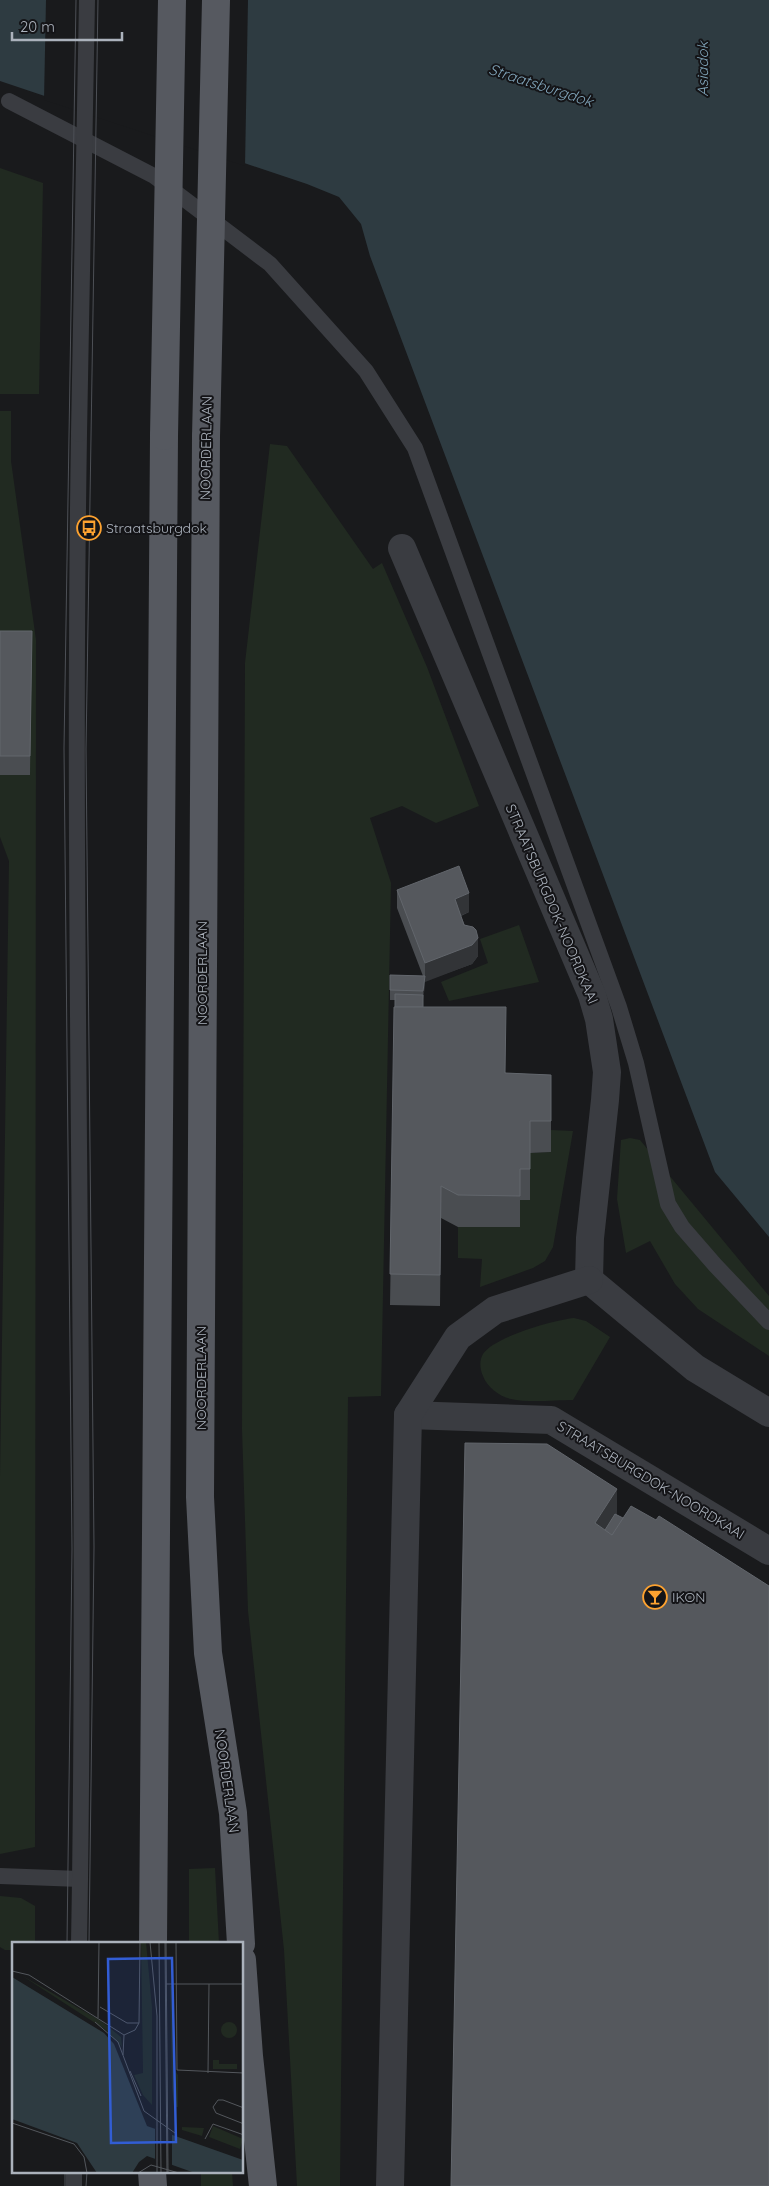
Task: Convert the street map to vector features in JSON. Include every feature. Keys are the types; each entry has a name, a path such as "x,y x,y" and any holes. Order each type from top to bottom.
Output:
{"main road":[{"path":"153,1942 164,436 172,0"},
{"name":"NOORDERLAAN","path":"216,0 206,437 200,1496 208,1652 233,1813 242,1942"},
{"path":"244,1987 249,2056 263,2186"}],"street":[{"name":"STRAATSBURGDOK-NOORDKAAI","path":"402,548 592,995 599,1019 607,1072 590,1238 589,1280"},
{"path":"390,2186 408,1415 458,1337 495,1310 589,1280 695,1368 769,1413"},
{"name":"STRAATSBURGDOK-NOORDKAAI","path":"408,1415 551,1420 769,1551"}],"lane":[{"path":"79,1942 82,1375 76,828 87,0"},
{"path":"8,101 154,176 270,264 366,371 415,448 619,1007 636,1063 668,1204 682,1228 769,1322"},
{"path":"0,1876 80,1879"}],"shaded area":[{"path":"0,168 43,183 39,394 0,394"},
{"path":"0,411 11,411 11,461 36,640 35,1847 0,1854 0,1477 9,861 0,837"},
{"path":"270,444 287,446 373,569 382,563 427,667 479,806 436,823 402,806 370,818 391,883 381,1396 348,1397 340,2186 297,2186 284,1950 248,1611 242,1429 245,663"},
{"path":"519,925 539,982 449,1001 441,982 488,963 480,939"},
{"path":"551,1130 573,1131 553,1247 545,1261 533,1268 480,1287 482,1259 458,1258 458,1227 520,1227 520,1200 530,1200 530,1153 551,1152"},
{"path":"630,1138 640,1140 769,1296 769,1356 698,1309 675,1284 650,1241 626,1253 617,1199 621,1140"},
{"path":"574,1318 586,1321 610,1337 573,1400 533,1401 511,1399 498,1394 491,1388 482,1373 480,1362 483,1354 489,1348 499,1341 525,1330"},
{"path":"215,1868 219,1942 189,1942 189,1869"},
{"path":"0,1896 21,1898 35,1906 35,1942 12,1942 12,1950 5,1950 0,1947"},
{"path":"201,2174 232,2174 233,2186 201,2186"}],"water":[{"name":"Straatsburgdok","path":"0,0 769,0 769,1237 715,1172 370,256 361,224 339,197 307,184 0,81"}],"pier":[{"path":"46,0 248,0 245,166 44,100"}],"building":[{"path":"0,631 32,631 30,756 0,756"},
{"path":"459,866 469,893 455,899 464,925 473,927 478,938 472,945 425,963 397,890"},
{"path":"390,975 425,976 423,991 390,990"},
{"path":"395,994 423,995 423,1007 395,1007"},
{"path":"394,1007 506,1007 505,1073 551,1075 551,1121 530,1121 530,1169 520,1169 520,1196 458,1195 441,1186 440,1275 390,1274"},
{"path":"465,1443 547,1444 617,1489 595,1523 612,1535 631,1506 656,1520 659,1516 769,1586 769,2186 451,2186"},
{"path":"615,1514 623,1518 612,1535 605,1530"}],"tram line":[{"path":"67,1942 72,1549 64,748 76,0"},
{"path":"89,1942 94,1547 86,749 98,0"},
{"path":"65,2174 65,2186"},
{"path":"86,2186 87,2174"}],"place":[{"name":"Straatsburgdok","path":"89,528"},
{"name":"IKON","path":"655,1597"}],"water label":[{"name":"Asiadok","path":"702,69"}]}
